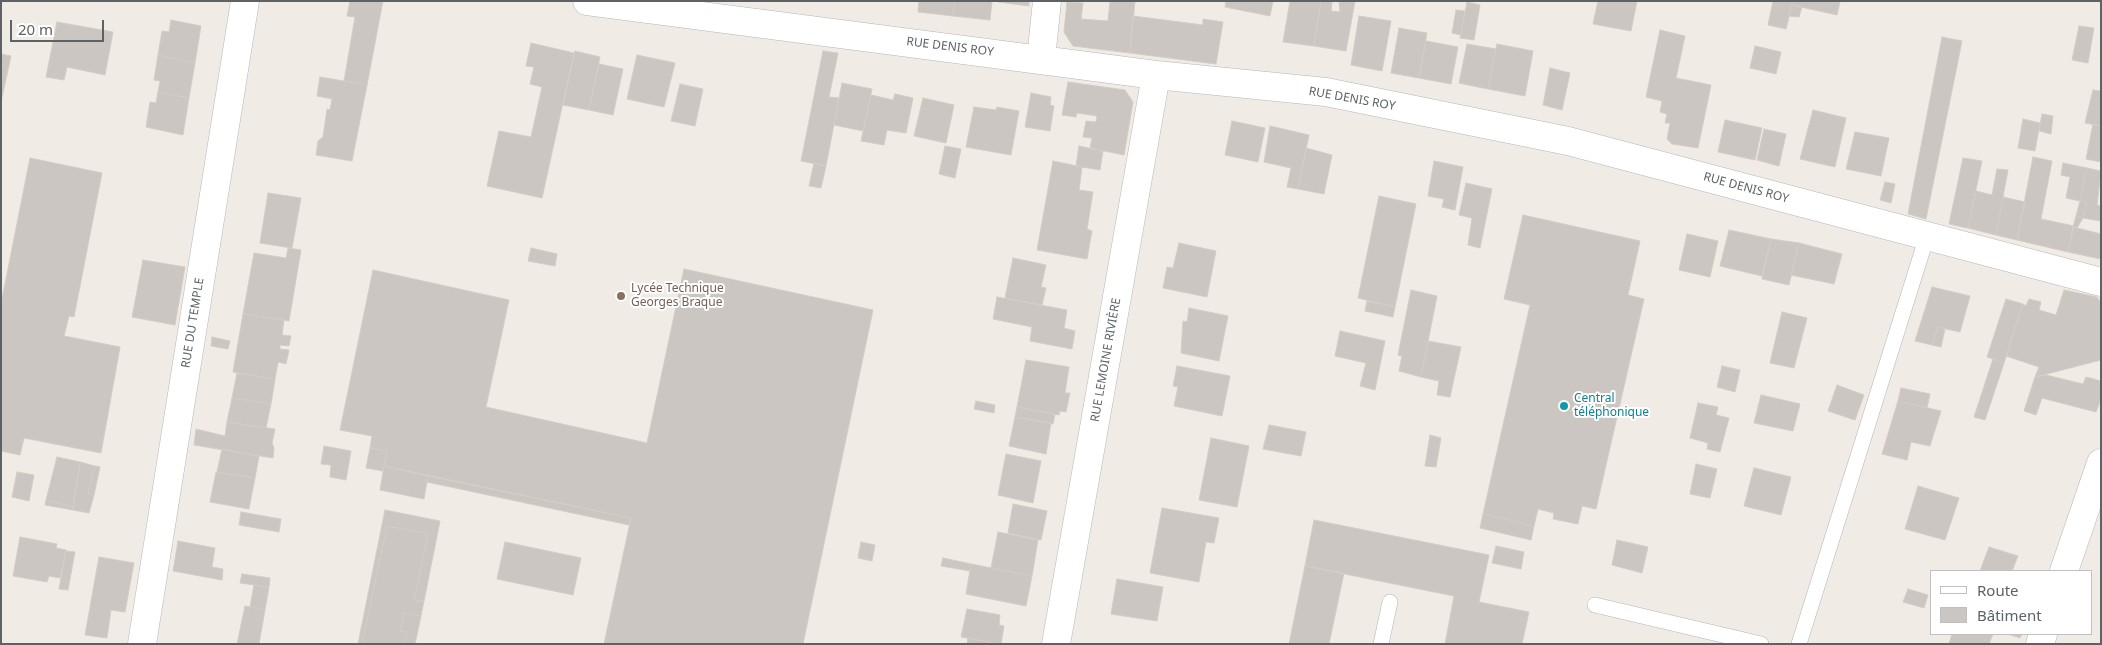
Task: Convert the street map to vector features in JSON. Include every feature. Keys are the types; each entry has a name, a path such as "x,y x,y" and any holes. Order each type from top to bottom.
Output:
{"street":[{"name":"RUE DU TEMPLE","path":"142,644 245,1"},
{"name":"RUE DENIS ROY","path":"587,1 1156,75 1326,92 1568,141 2101,282"},
{"path":"1041,59 1048,1"},
{"name":"RUE LEMOINE RIVIÈRE","path":"1056,644 1156,75"},
{"path":"2064,570 2101,463"}],"lane":[{"path":"1799,644 1927,236"},
{"path":"1381,644 1390,602"},
{"path":"1595,605 1761,644"}],"building":[{"path":"350,1 383,1 367,85 344,81 355,17 347,16"},
{"path":"919,1 955,1 953,16 918,12"},
{"path":"955,1 992,1 990,20 953,16"},
{"path":"1029,1 1029,6 998,2"},
{"path":"1110,1 1135,1 1130,53 1073,46 1064,32 1067,2 1083,3 1081,19 1108,21"},
{"path":"1226,1 1273,1 1270,16 1225,7"},
{"path":"1290,1 1321,1 1314,46 1283,42"},
{"path":"1321,1 1332,2 1331,11 1340,12 1339,1 1355,1 1346,51 1314,46"},
{"path":"1598,1 1637,1 1631,31 1593,24"},
{"path":"1773,1 1793,1 1786,29 1768,25"},
{"path":"1793,1 1840,2 1837,15 1792,5"},
{"path":"1467,2 1480,5 1474,40 1460,38"},
{"path":"1792,5 1802,7 1799,17 1789,16"},
{"path":"1456,10 1465,11 1461,35 1452,33"},
{"path":"1133,16 1203,25 1203,19 1223,22 1216,64 1130,53"},
{"path":"1359,16 1391,21 1382,71 1351,65"},
{"path":"171,20 201,26 195,63 158,55 162,31 169,32"},
{"path":"57,22 113,32 105,75 67,67 64,80 46,77"},
{"path":"2079,26 2094,28 2088,63 2072,60"},
{"path":"1399,28 1427,33 1419,78 1391,73"},
{"path":"1660,30 1685,36 1676,78 1711,85 1698,148 1672,144 1667,139 1670,123 1665,123 1667,114 1660,112 1662,101 1646,97"},
{"path":"1942,37 1962,41 1926,219 1908,214"},
{"path":"1426,41 1458,47 1451,84 1419,78"},
{"path":"531,43 574,53 542,198 487,186 499,131 531,137 542,87 530,84 534,67 526,66"},
{"path":"1467,44 1496,49 1488,89 1459,83"},
{"path":"1497,44 1533,51 1525,96 1488,89"},
{"path":"1755,46 1781,52 1776,74 1750,68"},
{"path":"575,51 600,57 589,110 563,105"},
{"path":"823,51 838,53 829,97 839,98 826,166 801,161"},
{"path":"1,54 11,56 1,102"},
{"path":"158,55 195,63 189,98 158,92 160,81 154,80"},
{"path":"637,55 675,63 664,107 627,99"},
{"path":"599,64 623,69 613,115 589,110"},
{"path":"1550,68 1570,73 1562,110 1543,105"},
{"path":"320,77 367,85 352,161 316,155 318,141 323,137 327,109 330,110 332,99 317,96"},
{"path":"1068,82 1125,90 1133,102 1124,155 1090,148 1092,138 1083,137 1086,121 1096,122 1097,116 1077,113 1076,117 1062,115"},
{"path":"842,83 872,89 863,131 834,125"},
{"path":"680,84 703,89 695,126 671,121"},
{"path":"2093,90 2101,91 2101,126 2085,123"},
{"path":"158,92 189,98 183,135 146,127 150,102 156,103"},
{"path":"1031,93 1051,97 1050,105 1054,106 1050,131 1025,127"},
{"path":"895,94 913,98 906,133 887,130 884,145 861,141 871,95 893,100"},
{"path":"923,98 954,105 946,143 914,136"},
{"path":"974,107 996,110 997,107 1019,111 1011,155 966,147"},
{"path":"1813,110 1846,118 1835,167 1800,159"},
{"path":"2042,114 2053,116 2051,134 2039,131"},
{"path":"2023,119 2040,123 2035,151 2018,148"},
{"path":"1725,120 1762,128 1755,160 1718,152"},
{"path":"1232,121 1265,128 1258,162 1225,155"},
{"path":"2093,124 2101,126 2101,162 2086,159"},
{"path":"1270,126 1309,135 1298,189 1287,187 1291,168 1264,162"},
{"path":"1764,129 1786,134 1779,166 1757,160"},
{"path":"1855,132 1889,138 1881,176 1846,169"},
{"path":"945,146 961,149 955,178 939,174"},
{"path":"1079,146 1103,151 1100,170 1076,166"},
{"path":"1306,148 1332,155 1324,194 1298,189"},
{"path":"2033,157 2052,161 2041,219 2074,226 2068,252 2017,240"},
{"path":"30,158 102,173 74,317 69,316 64,336 120,347 101,453 24,438 20,455 1,451 1,304"},
{"path":"1963,158 1982,161 1968,228 1949,224"},
{"path":"1053,161 1082,167 1079,190 1093,192 1087,229 1092,231 1087,259 1037,250"},
{"path":"1434,161 1463,167 1455,210 1442,207 1444,199 1428,196"},
{"path":"814,163 826,166 821,188 809,186"},
{"path":"2063,163 2087,168 2080,201 2066,198 2070,177 2061,175"},
{"path":"2087,168 2101,171 2097,205 2101,206 2101,221 2083,218 2087,202 2080,201"},
{"path":"1997,169 2008,170 1996,235 1968,228 1976,191 1992,195"},
{"path":"1885,182 1895,184 1891,203 1880,200"},
{"path":"1466,183 1492,189 1480,248 1468,245 1472,218 1459,215"},
{"path":"268,193 301,198 292,248 260,243"},
{"path":"1379,196 1416,204 1395,307 1358,298"},
{"path":"2003,197 2025,202 2017,240 1996,235"},
{"path":"2080,201 2087,202 2083,218 2076,216"},
{"name":"Central téléphonique","path":"1523,215 1640,241 1628,295 1644,299 1596,509 1582,506 1578,524 1553,519 1554,513 1538,509 1534,526 1483,514 1530,305 1504,299"},
{"path":"2076,216 2083,218 2077,228 2073,227"},
{"path":"2073,227 2101,234 2101,259 2068,252"},
{"path":"1729,230 1771,239 1762,276 1720,266"},
{"path":"1687,234 1718,241 1710,277 1679,270"},
{"path":"1771,239 1799,243 1789,285 1762,279"},
{"path":"1179,243 1216,251 1207,297 1163,288 1167,267 1173,268"},
{"path":"1799,243 1842,254 1834,284 1791,275"},
{"path":"288,248 301,250 289,321 243,314 254,253 286,258"},
{"path":"531,248 557,254 555,266 528,261"},
{"path":"1013,258 1046,265 1041,287 1046,288 1042,305 1005,298"},
{"path":"143,260 185,267 175,325 132,317"},
{"path":"684,269 873,310 803,644 604,644 631,518 384,466 387,451 370,448 372,436 340,430 373,270 509,300 486,407 647,443"},
{"path":"1932,287 1970,296 1960,332 1938,327 1932,345 1915,341"},
{"path":"1411,290 1437,296 1421,377 1399,371 1402,356 1398,355"},
{"path":"2064,290 2097,297 2101,303 2101,360 2035,377 2039,367 2006,356 2023,304 2026,306 2029,299 2041,302 2039,310 2056,315"},
{"path":"997,297 1067,310 1064,328 1075,331 1072,349 1030,341 1032,327 993,319"},
{"path":"2006,299 2023,304 2004,363 1987,357"},
{"path":"1367,301 1395,307 1393,317 1365,311"},
{"path":"1189,308 1228,316 1219,361 1181,353 1183,321 1187,322"},
{"path":"1782,312 1807,318 1794,368 1770,363"},
{"path":"243,314 284,320 282,335 291,336 289,346 280,345 280,349 289,350 286,364 278,362 275,379 233,372"},
{"path":"1938,327 1945,329 1941,347 1932,345"},
{"path":"1340,331 1385,341 1375,390 1360,386 1366,363 1335,356"},
{"path":"212,337 230,341 228,349 211,346"},
{"path":"1428,341 1461,347 1450,397 1437,395 1439,381 1421,377"},
{"path":"1993,359 2004,363 1985,420 1974,417"},
{"path":"1026,360 1069,367 1065,393 1070,393 1066,412 1060,411 1059,415 1017,407"},
{"path":"1177,366 1230,376 1222,416 1174,406 1178,387 1173,386"},
{"path":"1722,366 1740,370 1735,392 1717,387"},
{"path":"237,373 275,379 271,404 232,398"},
{"path":"2046,375 2083,384 2086,377 2101,381 2101,399 2096,412 2042,398 2036,415 2024,411 2035,377"},
{"path":"1837,385 1864,395 1855,420 1828,411"},
{"path":"1901,388 1930,394 1927,408 1898,401"},
{"path":"1761,395 1800,404 1793,431 1754,423"},
{"path":"232,398 271,404 266,428 227,422"},
{"path":"976,401 995,405 994,413 974,409"},
{"path":"1898,401 1941,411 1930,446 1911,442 1907,460 1882,454"},
{"path":"1698,403 1718,407 1716,415 1729,418 1720,452 1707,449 1708,443 1690,438"},
{"path":"1017,407 1055,414 1053,424 1015,417"},
{"path":"1015,417 1051,423 1046,454 1009,446"},
{"path":"227,422 275,429 272,443 274,448 273,458 194,445 196,429 225,436"},
{"path":"1269,425 1306,432 1301,456 1263,449"},
{"path":"1430,435 1441,438 1436,467 1425,466"},
{"path":"1211,438 1249,446 1237,507 1199,500"},
{"path":"324,446 351,451 346,480 330,477 331,465 321,464"},
{"path":"370,448 387,451 383,471 366,468"},
{"path":"222,449 259,456 255,478 217,472"},
{"path":"1006,454 1041,461 1033,503 998,495"},
{"path":"57,457 80,462 73,507 46,500"},
{"path":"80,462 95,466 88,493 94,495 89,513 73,510"},
{"path":"1696,464 1717,469 1710,498 1690,494"},
{"path":"95,466 100,467 94,495 88,493"},
{"path":"384,466 428,476 424,499 380,490"},
{"path":"1754,468 1791,477 1781,515 1744,506"},
{"path":"17,472 34,475 29,501 12,497"},
{"path":"216,472 255,478 249,509 210,502"},
{"path":"428,476 631,518 629,525 427,482"},
{"path":"1918,486 1959,498 1945,540 1905,529"},
{"path":"46,500 73,507 73,510 45,505"},
{"path":"1013,504 1047,511 1041,540 1008,533"},
{"path":"1162,508 1219,518 1214,543 1206,542 1199,582 1150,573"},
{"path":"385,510 440,521 424,601 414,600 428,534 387,526 362,644 358,644"},
{"path":"241,512 281,519 279,532 239,525"},
{"path":"1483,514 1534,526 1531,540 1480,528"},
{"path":"1314,520 1489,555 1479,602 1529,612 1522,644 1445,644 1454,596 1305,566"},
{"path":"387,526 428,534 414,600 424,601 421,616 404,613 400,631 407,632 405,644 362,644"},
{"path":"998,532 1038,540 1032,576 991,568"},
{"path":"20,537 57,544 56,548 66,550 60,578 49,576 47,582 13,576"},
{"path":"1617,540 1648,547 1642,573 1612,565"},
{"path":"178,541 215,548 212,567 223,569 222,580 173,571"},
{"path":"505,542 581,558 573,595 497,579"},
{"path":"861,542 875,545 872,561 858,558"},
{"path":"1496,546 1524,552 1521,569 1492,563"},
{"path":"1989,547 2018,556 2012,570 1980,570"},
{"path":"66,551 75,552 68,590 59,589"},
{"path":"99,557 134,563 125,612 111,610 107,638 85,635"},
{"path":"943,558 971,564 970,571 941,566"},
{"path":"971,564 1032,576 1026,606 966,594"},
{"path":"1305,566 1344,573 1329,644 1289,644"},
{"path":"242,574 270,578 269,587 240,583"},
{"path":"1117,579 1163,587 1157,621 1111,614"},
{"path":"254,585 269,587 265,610 250,607"},
{"path":"1908,589 1928,595 1924,608 1903,602"},
{"path":"245,606 265,610 259,644 237,644"},
{"path":"967,609 1000,615 999,625 1004,626 1001,644 961,637"},
{"path":"404,613 421,616 415,644 405,644 407,632 400,631"},
{"path":"1952,635 1993,635 1989,644 1949,644"},
{"path":"2011,635 2022,635 2020,638"},
{"path":"968,638 997,644 967,644"}],"place":[{"name":"Lycée Technique Georges Braque","path":"621,296"},
{"name":"Central téléphonique","path":"1564,406"}]}
